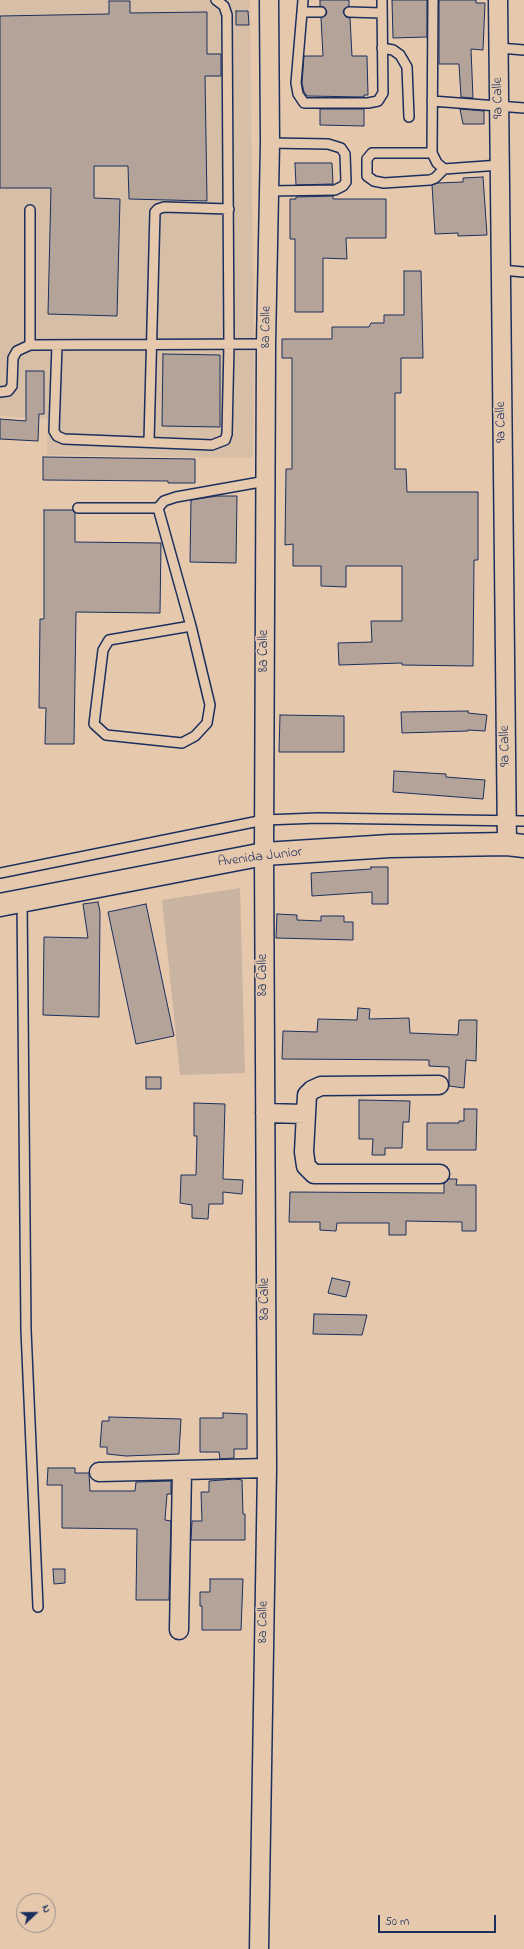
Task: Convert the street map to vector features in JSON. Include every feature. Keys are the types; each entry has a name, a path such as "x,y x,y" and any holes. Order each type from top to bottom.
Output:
{"main road":[{"name":"Avenida Junior","path":"0,904 264,854 390,846 515,845"}],"street":[{"name":"8a Calle","path":"258,1949 267,1468 264,820 266,344 270,143 269,0"},
{"name":"9a Calle","path":"498,0 501,270 515,845"},
{"path":"439,1085 321,1086 307,1095 305,1114 305,1159 306,1166 314,1174 440,1174"},
{"path":"265,1113 305,1114"},
{"path":"99,1472 267,1468"},
{"path":"179,1630 182,1471"}],"lane":[{"path":"57,345 54,430 57,436 64,439 149,441 212,445 224,440 227,434 229,345 227,15 224,6 216,0"},
{"path":"303,0 296,83 298,94 304,103 368,103 378,101 383,93 382,0"},
{"path":"433,0 432,153 437,163 444,169"},
{"path":"302,12 320,12"},
{"path":"349,12 382,12"},
{"path":"382,48 393,50 400,56 407,67 409,117"},
{"path":"499,48 524,50"},
{"path":"432,101 524,108"},
{"path":"269,191 335,190 343,186 346,182 345,154 341,148 328,144 270,143"},
{"path":"432,153 372,153 367,159 367,176 374,181 384,182 430,180 435,178 444,169 500,165"},
{"path":"149,441 155,212 158,208 164,207 229,208"},
{"path":"30,210 30,345"},
{"path":"501,270 524,272"},
{"path":"0,392 8,391 12,386 13,358 17,351 30,345 151,346 266,344"},
{"path":"78,508 158,508 164,501 176,496 266,481"},
{"path":"158,508 191,626 210,705 207,723 195,736 182,743 106,735 94,724 103,650 109,640 191,626"},
{"path":"0,873 264,820 318,818 515,821"},
{"path":"22,900 26,1330 38,1608"}],"shaded area":[{"path":"0,0 250,0 254,350 253,458 47,455 47,419 0,416"},
{"path":"240,888 245,1073 180,1075 162,900"}],"building":[{"path":"320,0 349,0 349,6 344,9 343,12 346,17 350,18 352,56 367,56 368,95 364,95 364,97 307,96 304,92 302,83 304,56 323,56 321,18 326,15 327,12 324,7 320,6"},
{"path":"392,0 427,0 427,37 393,38"},
{"path":"439,0 476,0 476,3 485,3 483,50 471,49 473,98 461,97 459,64 439,64"},
{"path":"109,1 130,1 130,13 207,12 207,54 221,54 221,76 205,76 207,201 129,199 128,166 94,166 94,198 120,199 117,316 48,314 51,188 0,188 0,16 109,14"},
{"path":"236,11 248,11 249,25 236,25"},
{"path":"320,109 364,109 364,126 320,125"},
{"path":"460,109 484,111 484,124 463,124"},
{"path":"295,163 332,163 333,184 296,185"},
{"path":"483,177 487,235 458,236 458,233 435,234 432,185 438,183 463,182 463,178"},
{"path":"333,196 333,199 386,199 386,238 346,238 347,259 323,258 323,312 295,312 295,239 290,239 290,199 296,199 296,197"},
{"path":"404,271 421,271 423,358 401,358 401,393 395,393 395,469 406,469 407,492 478,492 478,560 474,560 473,666 402,665 402,663 339,665 338,643 372,642 371,621 402,621 402,566 346,566 346,587 321,586 321,566 293,566 293,544 285,545 286,469 292,469 292,358 282,358 282,339 332,339 332,327 369,327 371,323 384,323 384,315 404,315"},
{"path":"163,354 220,355 220,427 162,426"},
{"path":"26,371 44,371 44,414 39,414 38,441 0,439 0,419 26,421"},
{"path":"43,457 195,459 195,483 168,483 168,481 43,480"},
{"path":"217,496 237,496 236,563 190,562 191,500"},
{"path":"44,510 72,510 75,513 75,542 161,543 160,613 76,612 74,744 45,744 46,708 39,708 40,619 44,619"},
{"path":"468,711 468,713 487,715 485,731 468,730 402,733 401,712"},
{"path":"280,715 344,716 344,752 279,752"},
{"path":"394,771 446,774 446,777 485,780 483,799 393,792"},
{"path":"371,867 388,867 388,904 372,904 372,892 312,896 311,873 371,869"},
{"path":"98,902 100,912 99,1017 43,1015 44,937 88,938 83,904"},
{"path":"146,904 174,1036 136,1044 108,912"},
{"path":"277,914 297,915 297,920 321,921 321,916 344,916 344,922 353,922 353,940 276,938"},
{"path":"358,1008 370,1009 369,1019 409,1018 410,1033 458,1035 459,1020 477,1020 476,1061 466,1060 464,1088 449,1086 449,1067 429,1066 429,1060 282,1059 283,1031 317,1032 318,1019 357,1020"},
{"path":"146,1077 161,1077 161,1089 146,1089"},
{"path":"359,1100 410,1101 409,1122 403,1122 402,1148 385,1148 385,1155 372,1155 373,1139 359,1139"},
{"path":"194,1103 225,1104 223,1179 243,1180 242,1194 223,1192 223,1204 209,1204 208,1219 192,1218 192,1205 180,1203 181,1175 196,1175 197,1136 194,1136"},
{"path":"464,1109 477,1109 476,1150 427,1150 427,1123 459,1123 459,1121 464,1121"},
{"path":"449,1179 457,1179 456,1185 476,1185 476,1231 462,1231 462,1222 406,1221 406,1235 389,1235 389,1223 337,1223 336,1231 320,1230 320,1222 289,1222 290,1192 444,1193 444,1184"},
{"path":"332,1278 350,1282 346,1297 328,1293"},
{"path":"314,1314 367,1315 362,1335 313,1334"},
{"path":"223,1413 247,1414 247,1449 234,1449 234,1458 220,1459 219,1452 200,1452 200,1418 223,1418"},
{"path":"109,1417 181,1419 179,1454 126,1456 107,1454 107,1447 100,1447 102,1421 109,1421"},
{"path":"48,1468 75,1468 75,1473 89,1473 90,1491 135,1491 136,1482 171,1481 171,1494 167,1494 165,1520 171,1521 169,1600 136,1600 137,1529 62,1528 62,1485 47,1485"},
{"path":"235,1479 242,1480 243,1514 245,1514 245,1540 191,1540 192,1521 202,1521 201,1492 209,1492 209,1481"},
{"path":"53,1569 65,1569 65,1583 54,1584"},
{"path":"210,1579 243,1579 241,1630 202,1630 202,1606 200,1606 200,1592 210,1592"}]}
